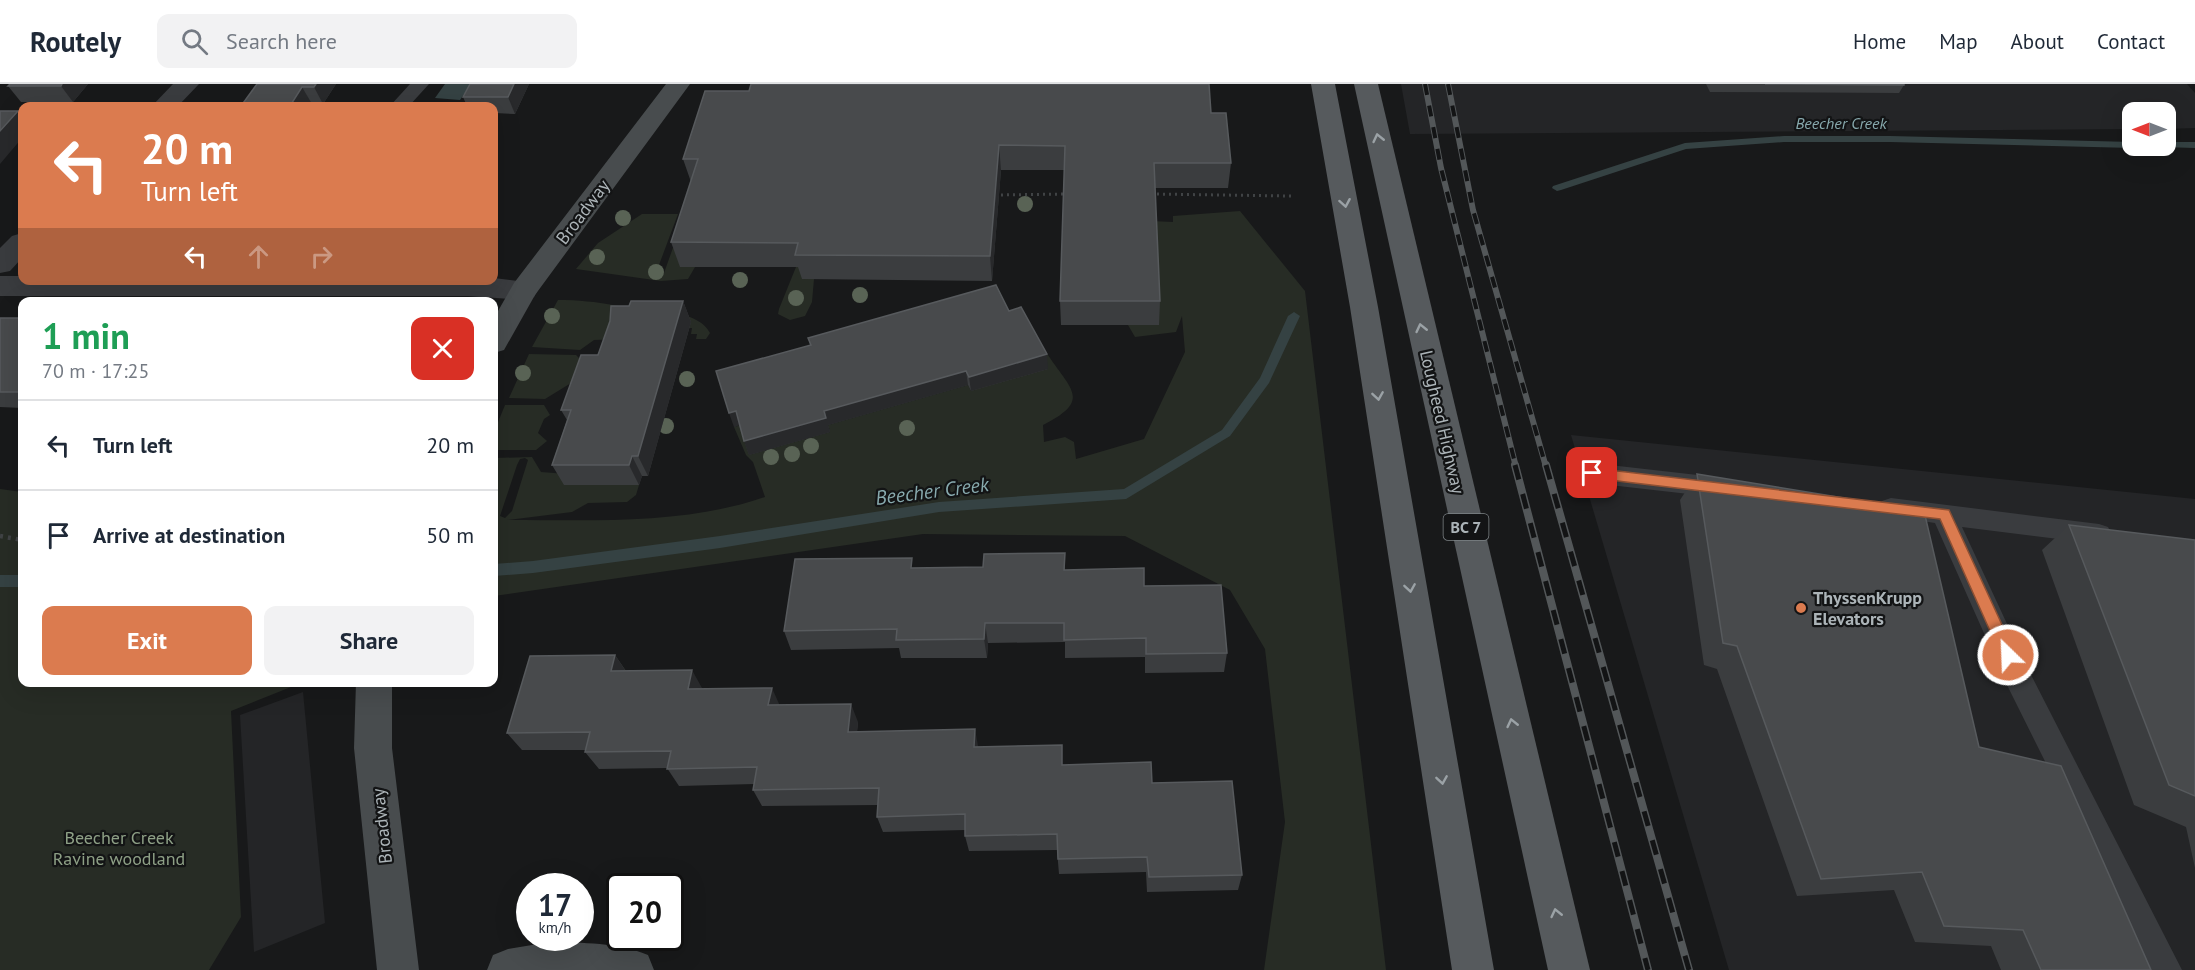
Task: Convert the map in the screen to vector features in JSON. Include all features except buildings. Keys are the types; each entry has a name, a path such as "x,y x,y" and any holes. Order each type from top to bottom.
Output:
{"main road":[{"path":"1323,84 1364,307 1473,970"},
{"name":"Lougheed Highway","path":"1366,84 1569,970"}],"street":[{"path":"168,102 187,84"},
{"name":"Broadway","path":"498,336 524,290 678,84"},
{"path":"0,264 18,246"},
{"path":"0,286 80,285"},
{"path":"392,285 468,286 524,290"},
{"name":"Broadway","path":"374,687 373,748 398,970"},
{"path":"508,970 550,963 603,965 633,970"}],"lane":[{"path":"403,102 420,84"},
{"path":"1592,473 1745,490"},
{"path":"1862,504 2127,538"},
{"path":"1944,514 2017,676 2166,970"}],"path":[{"path":"990,195 1072,194"},
{"path":"1143,194 1292,196"},
{"path":"0,536 18,539"}],"shaded area":[{"path":"445,84 471,84 460,100 435,98"},
{"path":"1401,84 2187,84 2195,93 2195,128 2176,129 2176,102 2122,102 2122,129 1410,134"},
{"path":"1571,435 2195,499 2195,970 1729,970"},
{"path":"303,692 325,923 254,952 240,715"}],"green space":[{"path":"1240,211 1305,291 1386,970 1264,970 1285,822 1265,649 1230,590 1125,536 923,534 498,595 498,458 532,457 541,472 567,474 564,485 639,485 636,495 627,502 588,503 572,512 507,520 638,519 703,512 765,497 753,462 746,455 734,427 741,425 749,455 830,432 828,425 968,385 971,391 1044,355 1048,355 1069,386 1072,401 1068,408 1043,425 1044,442 1065,437 1074,442 1076,459 1144,439 1185,352 1182,316 1176,332 1135,337 1128,325 1159,324 1109,219 1173,222 1173,216","holes":["525,458 528,460 512,511 505,518 500,516 517,465 520,459"]},
{"path":"642,214 678,214 656,273 658,276 664,273 685,214 680,266 695,267 688,279 661,281 576,269 598,243"},
{"path":"796,267 804,267 802,279 814,279 812,302 805,316 790,320 778,314"},
{"path":"558,300 594,302 680,314 693,318 710,333 706,339 696,339 697,334 691,334 692,328 659,328 620,339 594,340 580,350 532,347"},
{"path":"529,354 576,355 585,364 575,373 571,383 545,399 509,398"},
{"path":"505,405 544,405 550,415 544,419 538,433 547,441 536,450 498,450 498,422"},
{"name":"Beecher Creek Ravine woodland","path":"0,489 18,491 18,687 291,687 231,711 241,917 209,970 0,970"}],"waterway":[{"name":"Beecher Creek","path":"1557,188 1685,146 1784,139 2122,145"},
{"name":"Beecher Creek","path":"2176,145 2195,145"},
{"name":"Beecher Creek","path":"498,570 720,542 939,507 1126,494 1226,433 1265,380 1294,316"},
{"name":"Beecher Creek","path":"0,581 18,581"}],"railway":[{"path":"1425,84 1441,168 1516,467"},
{"path":"1448,84 1473,210 1546,467"},
{"path":"1515,465 1648,970"},
{"path":"1546,465 1689,970"}],"place":[{"name":"ThyssenKrupp Elevators","path":"1801,608"}],"route":[{"path":"1592,473 1944,514 2008,655"}]}
